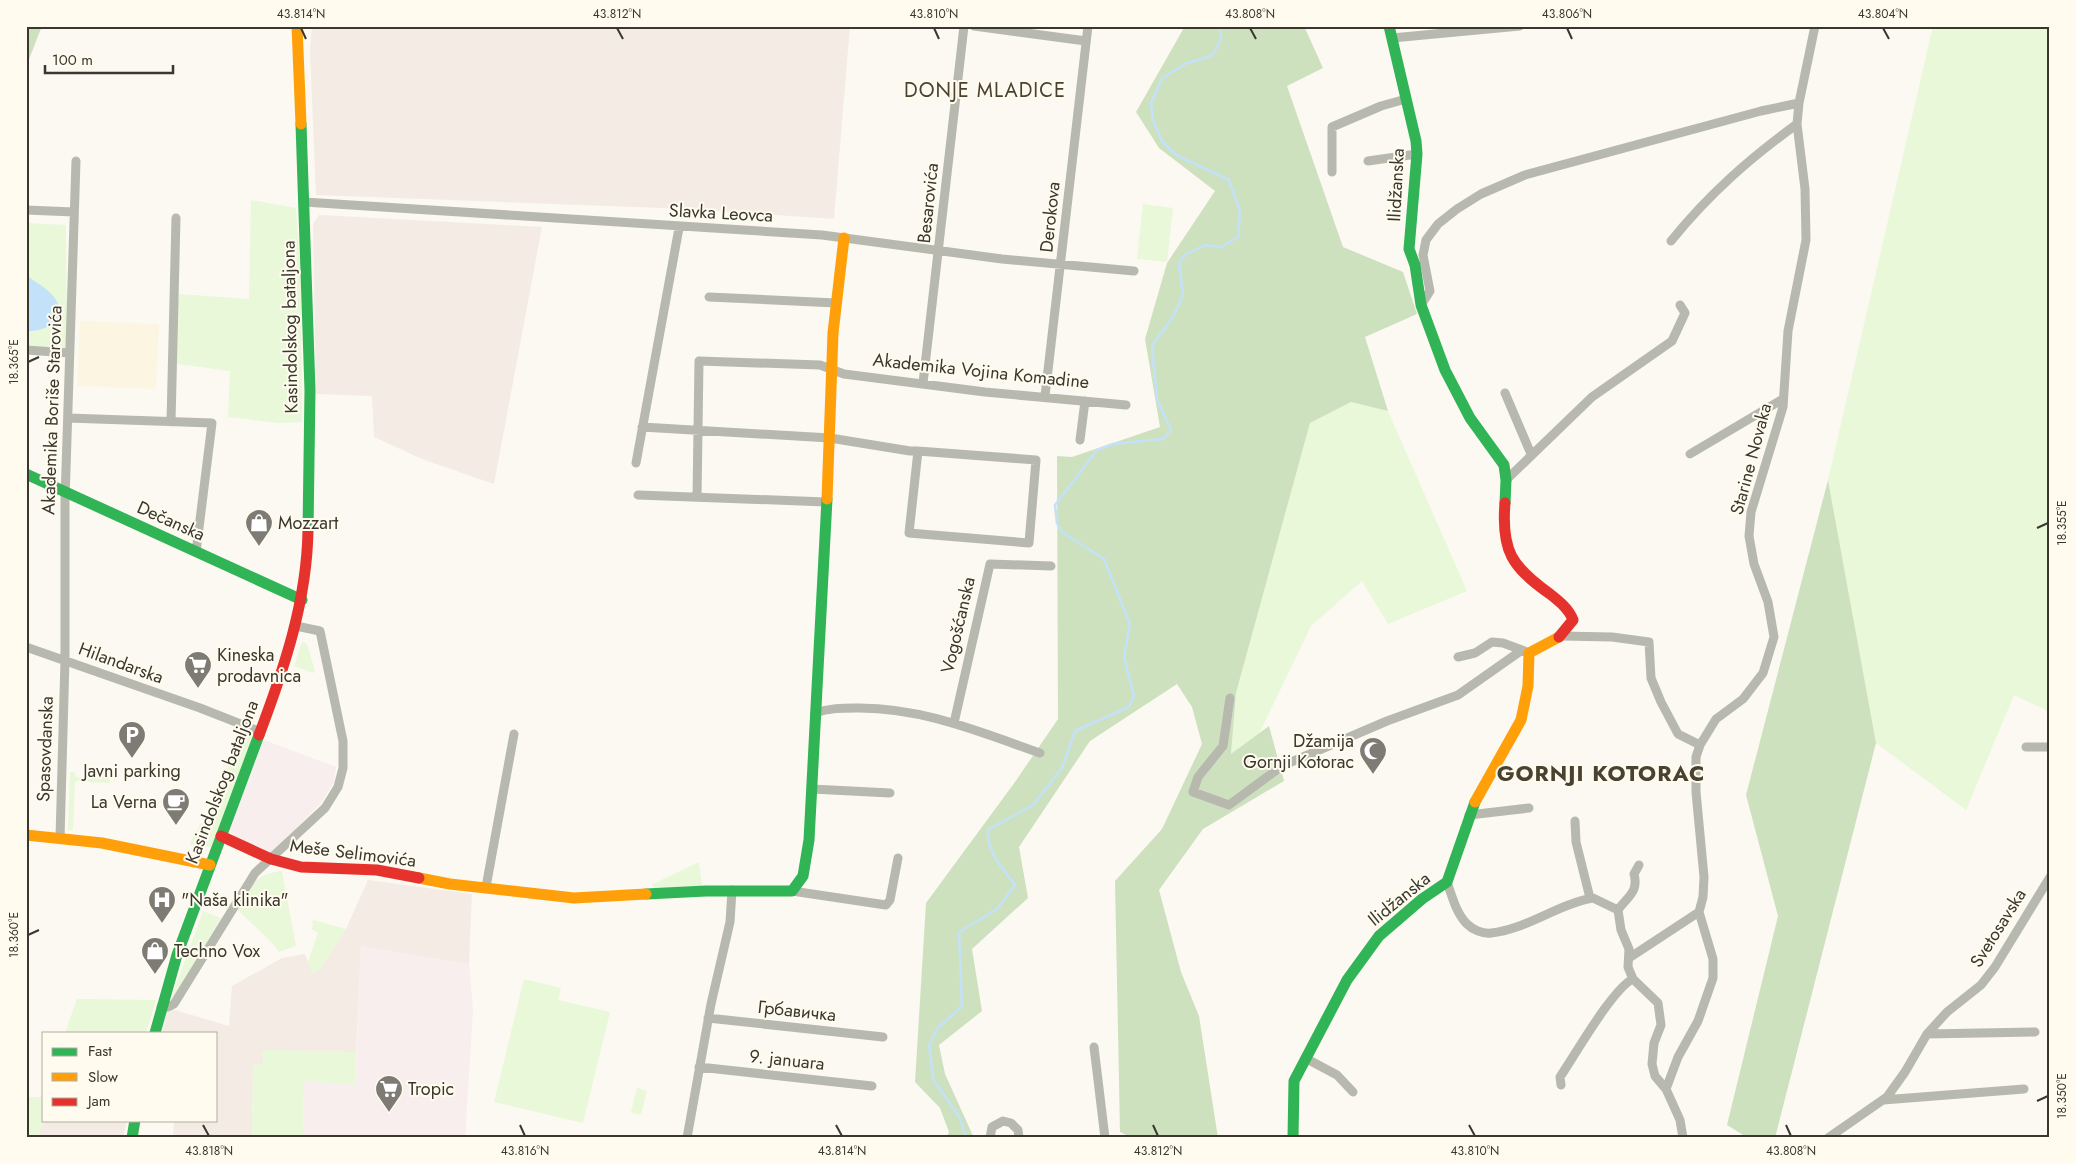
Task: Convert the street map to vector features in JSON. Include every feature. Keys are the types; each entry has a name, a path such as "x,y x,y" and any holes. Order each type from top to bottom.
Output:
{"street":[{"name":"Kasindolskog bataljona","path":"155,1032 161,1007 210,865 261,732 296,626 302,600 308,551 310,390 297,26"},
{"name":"Besarovića","path":"923,383 964,26"},
{"path":"974,26 1031,30 1086,41"},
{"name":"Derokova","path":"1045,396 1088,26"},
{"name":"Ilidžanska","path":"1389,26 1417,154 1409,249 1415,265 1421,305 1445,370 1470,418 1504,466 1506,480 1503,527 1508,549 1525,576 1571,614 1573,620 1561,636"},
{"path":"1392,38 1520,26"},
{"name":"Starine Novaka","path":"1666,1089 1678,1057 1698,1021 1713,978 1713,959 1699,912 1703,897 1704,877 1696,792 1696,757 1700,745 1716,719 1744,699 1763,673 1774,637 1768,602 1754,564 1749,536 1751,512 1774,440 1783,399 1788,331 1806,240 1805,189 1797,124 1798,103 1815,26"},
{"path":"1332,172 1332,127 1380,106 1406,99"},
{"path":"1421,305 1430,291 1423,255 1424,245 1438,224 1468,201 1503,183 1525,175 1761,111 1798,103"},
{"path":"1672,241 1714,191 1755,155 1797,124"},
{"path":"1368,161 1417,154"},
{"name":"Akademika Boriše Starovića","path":"65,660 69,353 76,161"},
{"name":"Slavka Leovca","path":"304,202 679,228 822,235 1061,266 1134,271"},
{"path":"26,210 74,212"},
{"path":"171,422 176,218"},
{"path":"636,463 679,228"},
{"path":"792,891 803,876 807,857 836,303 844,238"},
{"path":"709,297 836,303"},
{"path":"1506,480 1592,397 1672,341 1685,313 1680,305"},
{"path":"26,350 69,353"},
{"name":"Akademika Vojina Komadine","path":"697,497 699,361 820,365 832,370 923,383 1126,405"},
{"path":"1505,393 1531,454"},
{"path":"1690,454 1783,399"},
{"path":"1080,440 1086,400"},
{"path":"68,418 212,423 196,552"},
{"path":"642,427 697,432 830,438 918,451 1036,460 1029,542 909,533 918,451"},
{"name":"Dečanska","path":"26,474 302,600"},
{"path":"638,495 826,502"},
{"name":"Vogošćanska","path":"954,723 990,564 1052,566"},
{"path":"161,1007 168,1007 174,1004 256,873 329,804 338,787 343,768 342,734 320,631 296,626"},
{"path":"1230,698 1223,746 1198,777 1193,792 1229,805 1282,766 1395,718 1458,695 1526,651 1561,636 1612,637 1649,642 1651,678 1661,702 1678,734 1700,745"},
{"path":"1458,657 1475,653 1492,642 1504,643 1526,651"},
{"name":"Hilandarska","path":"26,647 200,708 261,732"},
{"name":"Ilidžanska","path":"1293,1138 1294,1081 1347,980 1379,936 1422,899 1447,882 1478,793 1522,720 1528,686 1526,651"},
{"name":"Spasovdanska","path":"60,838 65,660"},
{"path":"815,713 832,708 871,708 928,715 1040,753"},
{"path":"486,887 514,734"},
{"path":"2026,747 2050,747"},
{"path":"812,789 890,793"},
{"path":"1469,816 1529,808"},
{"path":"1575,822 1576,842 1590,898"},
{"path":"26,835 102,843 210,865"},
{"name":"Meše Selimovića","path":"221,836 271,859 301,867 378,870 450,884 591,898 732,890 792,891 886,905 890,900 898,858"},
{"path":"1638,865 1634,874 1636,884 1634,890 1618,910 1621,930 1629,949 1628,967 1633,979 1658,1003 1661,1025 1654,1043 1652,1064 1655,1076 1666,1089 1680,1120 1683,1138"},
{"name":"Svetosavska","path":"1828,1138 1882,1100 1905,1072 1927,1034 1947,1012 1981,985 2007,948 2050,877"},
{"path":"1447,882 1454,903 1466,923 1480,932 1504,931 1558,908 1590,898 1618,910"},
{"path":"688,1138 708,1018 728,931 732,890"},
{"path":"1629,958 1699,912"},
{"path":"1561,1085 1560,1077 1611,999 1625,982 1633,979"},
{"name":"Грбавичка","path":"708,1018 883,1037"},
{"path":"1927,1034 2036,1032"},
{"path":"1094,1047 1105,1138"},
{"path":"1307,1059 1337,1075 1353,1092"},
{"name":"9. januara","path":"699,1067 872,1086"},
{"path":"1882,1100 2024,1089"},
{"path":"990,1138 992,1127 1003,1121 1011,1123 1018,1130 1019,1138"},
{"path":"132,1138 135,1122"}],"shaded area":[{"path":"312,26 850,26 834,219 689,209 316,195 310,50"},
{"path":"319,215 542,227 494,484 422,459 374,437 372,396 316,394 313,224"},
{"path":"80,321 159,324 156,389 77,386"},
{"path":"264,740 336,767 334,782 321,803 271,854 234,836 229,829"},
{"path":"368,880 472,894 469,964 361,946 356,1052 262,1051 264,1065 253,1065 252,1138 173,1138 174,1122 218,1122 218,1032 162,1032 167,1011 175,1010 229,1026 232,986 282,958 305,954 313,974 346,929"},
{"path":"361,946 469,964 473,1009 465,1138 303,1138 304,1081 355,1085"},
{"path":"44,1122 127,1122 123,1138 37,1138"}],"green space":[{"path":"26,26 42,26 26,67"},
{"path":"1185,26 1304,26 1323,68 1287,86 1343,247 1403,272 1417,314 1365,337 1388,411 1351,402 1310,423 1236,693 1231,754 1269,726 1284,781 1203,829 1159,890 1181,972 1199,1016 1218,1138 1133,1138 1120,1132 1115,881 1162,829 1202,744 1192,707 1177,684 1090,741 1019,847 1028,898 972,949 982,1011 939,1045 945,1074 974,1138 946,1138 949,1132 940,1108 915,1082 926,903 1015,782 1058,719 1057,456 1072,457 1160,427 1145,339 1167,263 1215,191 1159,148 1136,112"},
{"path":"1933,26 2050,26 2050,712 2014,695 1966,810 1876,743 1828,480"},
{"path":"251,200 296,208 301,283 302,422 278,423 228,417 230,371 170,363 179,294 249,299"},
{"path":"1143,204 1173,208 1167,262 1137,259"},
{"path":"26,223 66,225 67,350 26,346"},
{"path":"1351,402 1388,411 1467,591 1388,624 1362,581 1311,626 1259,734 1231,755 1236,693 1310,423"},
{"path":"1828,480 1876,743 1775,1138 1748,1138 1727,1125 1778,916 1746,795"},
{"path":"302,642 307,644 315,671 313,673 294,666"},
{"path":"242,728 251,734 251,745 211,847 189,845 201,823 208,824"},
{"path":"70,772 74,772 76,777 101,779 102,772 105,772 110,778 109,783 75,781 73,830 68,830"},
{"path":"699,862 702,886 657,889 654,887 653,884"},
{"path":"282,871 296,946 279,952 237,909 254,883 265,875"},
{"path":"203,911 221,918 175,995 172,996"},
{"path":"313,920 346,929 321,968 313,975 308,961 318,933 312,929"},
{"path":"524,979 561,988 558,1000 610,1012 583,1123 494,1102"},
{"path":"77,999 156,1000 146,1032 65,1032"},
{"path":"262,1050 356,1052 355,1085 304,1081 303,1138 252,1138 253,1065 264,1064"},
{"path":"637,1088 647,1091 641,1115 631,1112"},
{"path":"42,1095 42,1122 44,1122 37,1138 26,1138 26,1097 41,1097"}],"water":[{"path":"26,275 54,297 60,312 54,323 34,331 26,331"}],"waterway":[{"path":"966,1138 960,1118 933,1079 929,1045 938,1028 962,1006 959,932 997,909 1015,885 1000,866 993,853 988,838 988,830 1033,805 1062,768 1075,731 1129,707 1134,696 1124,657 1130,624 1104,559 1062,532 1057,523 1055,505 1097,450 1113,444 1163,439 1171,430 1157,400 1152,346 1172,318 1183,296 1179,262 1185,255 1205,245 1221,247 1238,237 1240,211 1229,180 1176,155 1162,141 1153,120 1151,104 1162,78 1187,63 1212,56 1221,39 1220,26"}],"traffic: fast":[{"path":"1389,26 1416,141 1417,154 1409,249 1415,265 1421,305 1445,370 1470,418 1504,465 1506,480 1505,503"},
{"path":"301,124 310,390 308,530"},
{"path":"26,474 302,600"},
{"path":"646,894 706,891 792,891 803,876 809,840 827,499"},
{"path":"155,1032 177,955 259,735"},
{"path":"1293,1138 1294,1081 1347,980 1379,936 1422,899 1447,882 1475,802"},
{"path":"132,1138 135,1122"}],"traffic: slow":[{"path":"297,26 301,124"},
{"path":"827,499 833,333 844,238"},
{"path":"1475,802 1521,720 1528,686 1529,653 1559,637"},
{"path":"26,835 102,843 210,865"},
{"path":"419,878 450,884 574,898 646,894"}],"traffic: jam":[{"path":"1505,503 1505,534 1507,546 1512,556 1526,575 1557,599 1569,612 1573,620 1559,637"},
{"path":"259,735 285,660 299,609 307,556 308,530"},
{"path":"221,836 271,859 301,867 377,870 419,878"}],"place":[{"name":"Mozzart","path":"259,547"},
{"name":"Kineska prodavnica","path":"198,689"},
{"name":"Javni parking","path":"132,759"},
{"name":"Džamija Gornji Kotorac","path":"1373,775"},
{"name":"La Verna","path":"176,826"},
{"name":"\"Naša klinika\"","path":"162,924"},
{"name":"Techno Vox","path":"155,975"},
{"name":"Tropic","path":"389,1113"}],"district":[{"name":"DONJE MLADICE","path":"985,90"},
{"name":"GORNJI KOTORAC","path":"1601,773"}]}
